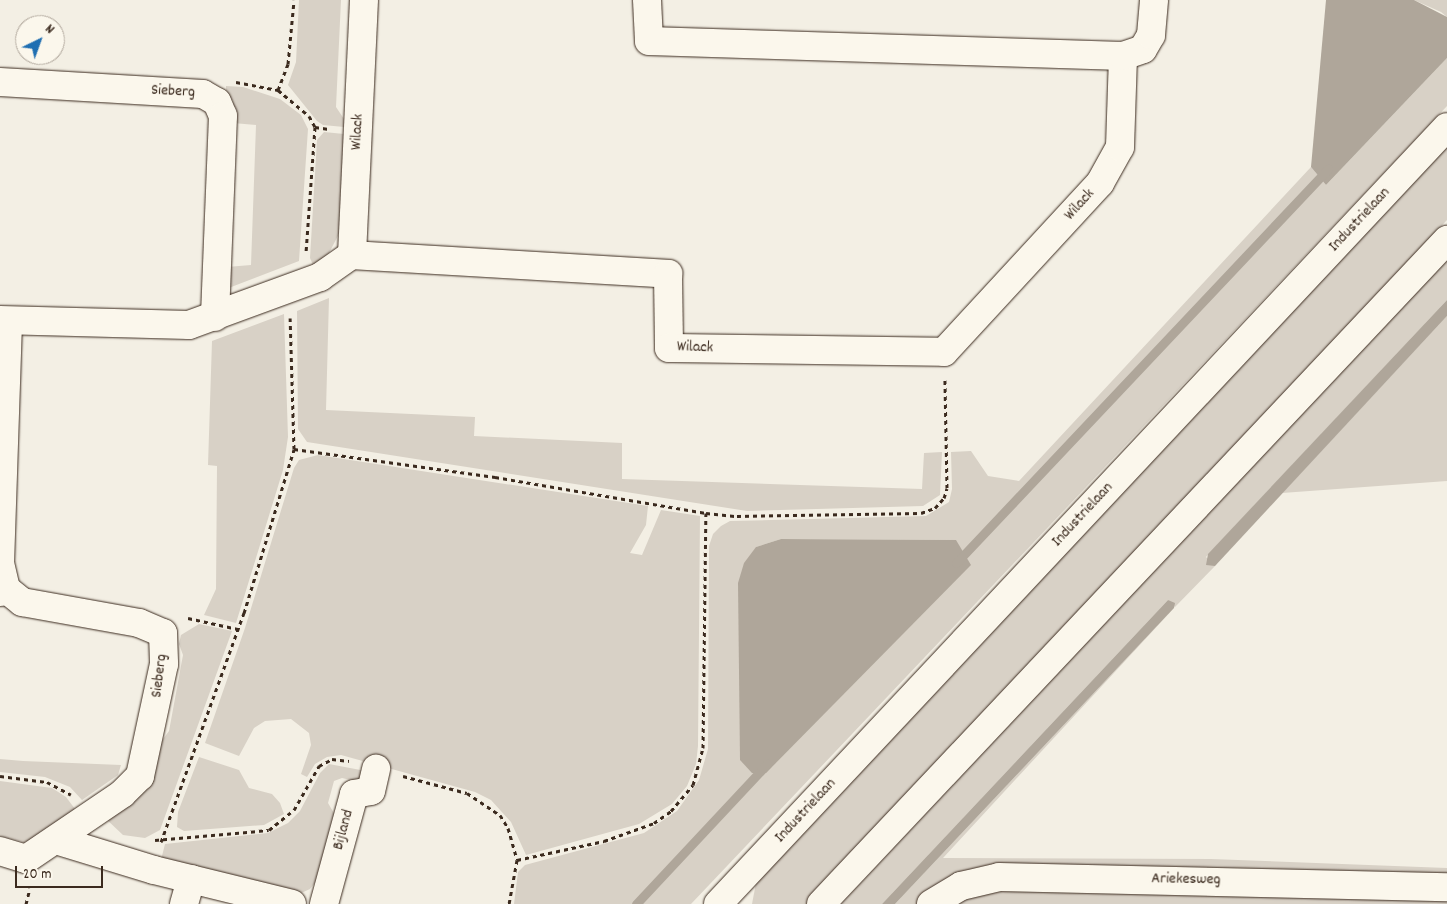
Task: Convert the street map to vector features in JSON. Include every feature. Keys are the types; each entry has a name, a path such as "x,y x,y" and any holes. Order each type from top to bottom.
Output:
{"street":[{"name":"Wilack","path":"364,0 352,255 668,274 669,348 944,352 1100,182 1120,147 1124,56"},
{"path":"647,0 649,41 1124,56 1143,49 1151,35 1154,0"},
{"name":"Sieberg","path":"0,82 203,94 217,102 223,116 215,317"},
{"name":"Industrielaan","path":"722,903 1447,127"},
{"path":"821,904 1447,240"},
{"name":"Sieberg","path":"56,840 122,794 140,776 164,664 163,632 139,623 22,602 3,591 0,564 4,320 189,325 320,277 352,255"},
{"name":"Bijland","path":"324,904 354,794 371,791 376,769"},
{"path":"0,851 26,859 56,840 154,870 188,892 292,904"},
{"name":"Ariekesweg","path":"931,904 961,886 999,877 1447,887"}],"path":[{"path":"278,90 288,64 294,0"},
{"path":"154,870 162,838 238,628 294,449 290,312 306,264 315,128 309,116 278,90 250,83 218,81 203,94"},
{"path":"294,449 495,477 706,513 737,516 921,513 935,508 944,498 947,488 944,352"},
{"path":"517,860 604,841 647,826 671,811 693,785 703,748 706,513"},
{"path":"163,632 182,617 238,628"},
{"path":"151,842 162,838 269,830 294,810 319,766 332,760 343,759 467,793 484,802 500,815 508,828 517,860 508,904"},
{"path":"0,776 48,782 62,788 72,795 87,817"}],"shaded area":[{"path":"299,0 341,0 336,107 344,119 344,127 323,125 317,121 288,85 296,62"},
{"path":"1326,0 1414,0 1447,17 1447,58 1326,185 1311,167"},
{"path":"1414,0 1447,0 1447,17 1441,12"},
{"path":"1447,58 1447,106 691,904 514,904 518,872 525,865 644,833 677,811 699,780 708,749 709,546 713,534 721,526 730,521 926,516 949,502 952,489 951,452 971,451 988,476 1019,481 1311,167 1326,185","holes":["781,539 956,540 756,547"]},
{"path":"226,86 243,87 280,99 301,115 308,129 299,261 226,289 227,267 251,265 256,125 233,123 233,101 226,92"},
{"path":"324,132 344,134 341,230 329,253 314,267 310,258 317,140"},
{"path":"1447,146 1447,220 807,904 752,904 756,883"},
{"path":"1447,258 1447,300 1206,557 1215,566 1175,607 1168,600 882,904 841,904"},
{"path":"329,298 326,410 475,417 474,436 622,443 622,479 922,489 924,453 942,452 940,495 923,506 747,511 307,442 298,429 297,311"},
{"path":"1447,300 1447,316 1215,566 1206,565 1208,554"},
{"path":"284,314 288,437 283,470 236,623 204,615 216,589 217,466 208,465 212,341"},
{"path":"1447,316 1447,481 1282,493 1320,452"},
{"path":"318,455 648,506 646,525 630,553 642,555 661,510 700,516 698,746 696,764 687,786 672,804 639,824 526,855 511,822 491,800 475,792 341,755 327,757 315,764 307,777 301,774 311,745 309,733 291,719 265,721 254,728 239,756 205,743 245,628 294,468 299,460"},
{"path":"781,539 956,540 971,565 766,773 752,773 740,760 738,583 744,563 756,547"},
{"path":"1168,600 1175,603 1174,608 895,904 882,904"},
{"path":"1174,608 943,858 1211,859 1447,868 1447,881 929,892 917,904 895,904"},
{"path":"199,624 232,631 160,830 145,838 123,835 105,818 169,731 183,655 179,644 181,635"},
{"path":"199,757 239,770 249,788 272,794 280,803 284,814 264,825 184,831 177,827 178,812"},
{"path":"0,759 121,765 118,775 82,800 70,787 45,777 0,772"},
{"path":"329,764 371,772 368,784 342,778 334,781 328,803 335,815 318,879 310,889 299,894 161,860 165,844 268,833 288,823 300,811 320,773"},
{"path":"0,781 52,788 66,797 78,813 34,840 23,842 0,836"},
{"path":"1036,883 1447,893 1447,904 949,904 961,896"}],"waterway":[{"path":"956,563 1328,169"},
{"path":"636,904 767,764"}]}
